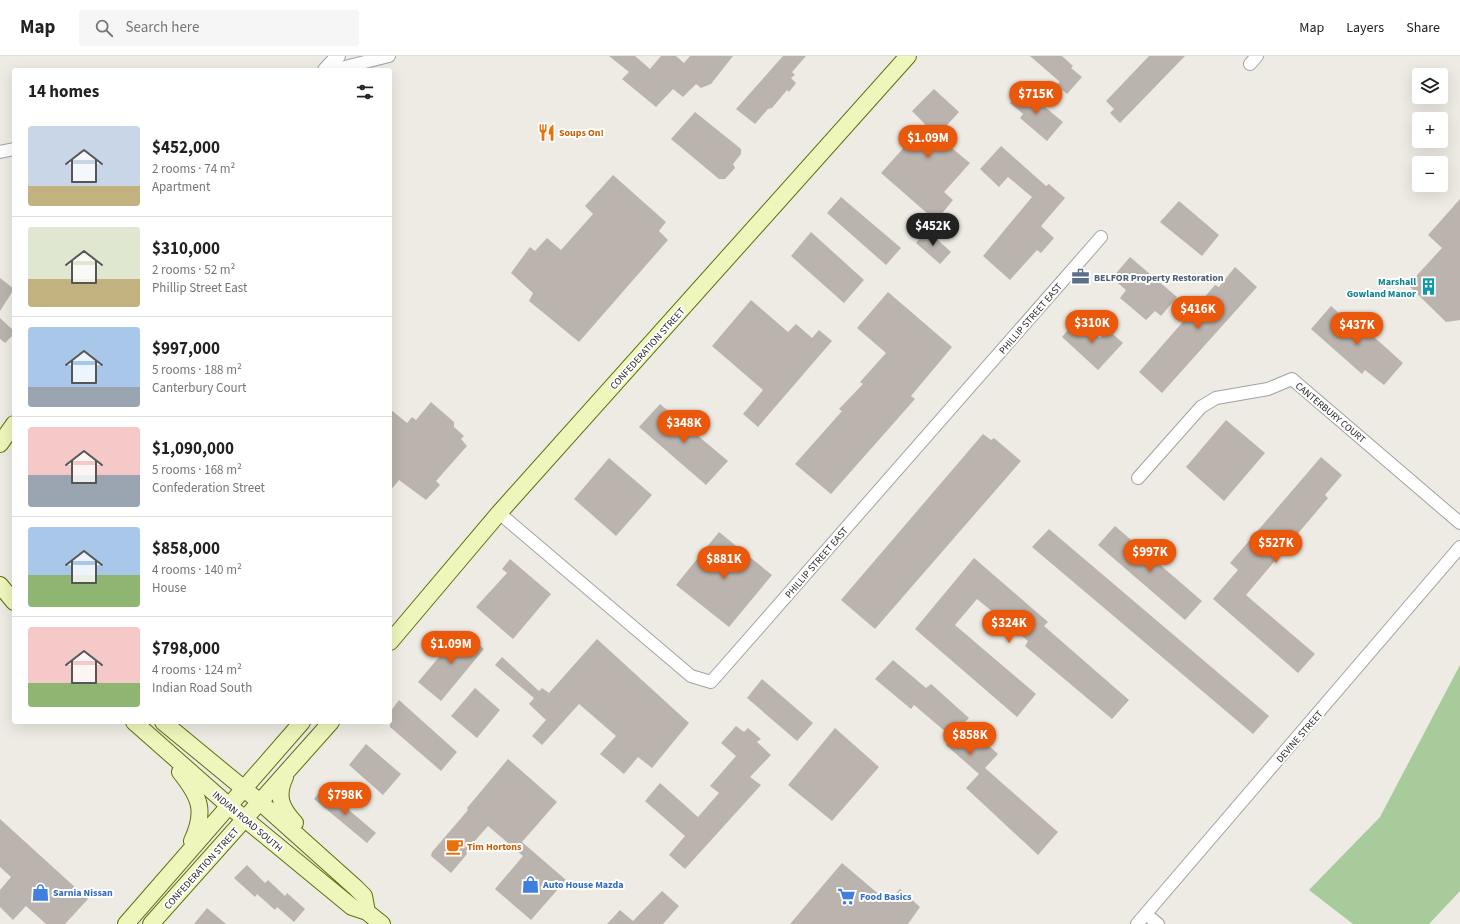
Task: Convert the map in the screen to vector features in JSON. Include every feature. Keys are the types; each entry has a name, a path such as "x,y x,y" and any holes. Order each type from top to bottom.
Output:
{"main road":[{"name":"CONFEDERATION STREET","path":"392,640 499,514 908,56"},
{"path":"0,432 12,423"},
{"path":"0,444 12,425"},
{"path":"0,585 12,600"},
{"path":"0,594 12,604"},
{"name":"INDIAN ROAD SOUTH","path":"165,724 260,802 364,896 367,912"},
{"name":"CONFEDERATION STREET","path":"126,924 228,805 300,724"},
{"name":"CONFEDERATION STREET","path":"151,924 329,724"},
{"path":"137,725 179,771 196,794 200,810 200,818 188,852"},
{"name":"INDIAN ROAD SOUTH","path":"137,725 228,805 352,907 367,912 382,924"},
{"path":"289,770 280,790 282,808 338,872"}],"street":[{"path":"327,68 338,56"},
{"path":"341,68 389,56"},
{"path":"0,152 12,149"},
{"name":"PHILLIP STREET EAST","path":"499,514 691,676 711,682 1101,237"},
{"name":"CANTERBURY COURT","path":"1138,478 1201,407 1216,398 1268,389 1292,379 1460,524"},
{"path":"0,437 12,424"},
{"name":"DEVINE STREET","path":"1137,924 1460,547"},
{"path":"1146,914 1158,924"}],"green space":[{"path":"1460,665 1460,891 1429,924 1353,924 1309,890 1380,817"}],"building":[{"path":"609,56 635,56 650,69 661,56 676,56 684,63 690,56 733,56 711,84 701,88 696,84 683,97 673,89 656,107 622,79 629,72"},
{"path":"783,56 806,56 792,72 795,75 791,78 796,83 789,92 787,90 772,108 768,109 755,124 736,109"},
{"path":"1030,56 1062,56 1073,66 1071,68 1082,77 1067,94 1056,85 1060,82"},
{"path":"1149,56 1185,56 1120,123 1110,113 1114,109 1106,101"},
{"path":"934,89 959,112 937,136 970,163 944,192 953,200 936,221 881,173 925,124 912,111"},
{"path":"1023,89 1063,122 1047,141 1020,118 1023,114 1010,103"},
{"path":"695,112 741,149 741,154 733,164 735,168 725,179 719,179 671,139"},
{"path":"1001,146 1046,186 1049,184 1065,198 1041,226 1054,238 1041,253 1037,250 1010,280 983,256 1032,197 1008,177 999,187 980,169"},
{"path":"613,175 666,222 659,231 668,240 579,342 529,301 533,293 511,273 530,247 535,251 547,238 561,250 593,214 585,206"},
{"path":"841,197 901,248 886,265 827,213"},
{"path":"1460,199 1460,320 1446,322 1408,285 1442,248 1428,235"},
{"path":"1179,201 1219,235 1202,256 1160,222"},
{"path":"927,230 951,252 940,264 916,243"},
{"path":"811,232 864,280 844,303 791,256"},
{"path":"1130,257 1177,297 1161,316 1155,311 1146,320 1120,298 1126,290 1112,278"},
{"path":"1235,267 1257,287 1162,393 1139,372 1215,285 1219,287"},
{"path":"0,278 12,287 12,292 0,311"},
{"path":"888,292 952,347 911,396 915,399 831,494 795,464 842,411 839,409 863,384 860,382 886,353 857,328"},
{"path":"751,300 788,332 796,324 812,338 819,330 832,341 758,427 743,414 763,390 712,346"},
{"path":"1331,306 1350,323 1354,319 1403,363 1384,385 1365,370 1362,374 1311,329"},
{"path":"0,318 12,329 12,336 5,343 0,339"},
{"path":"1077,319 1100,338 1107,329 1123,343 1098,370 1062,337"},
{"path":"431,402 454,422 454,427 464,436 461,439 467,446 436,481 440,485 426,500 399,480 392,489 392,411 407,423 412,417 416,420"},
{"path":"660,404 728,461 706,485 639,427"},
{"path":"1226,420 1265,453 1224,501 1186,467"},
{"path":"983,434 991,440 994,438 1021,461 875,629 841,600"},
{"path":"1321,457 1342,475 1325,495 1328,498 1246,595 1315,654 1298,673 1213,599 1238,570 1230,563"},
{"path":"609,458 652,495 616,536 574,499"},
{"path":"1115,526 1202,601 1185,620 1098,545"},
{"path":"1049,529 1269,716 1253,734 1032,547"},
{"path":"719,532 772,575 729,627 676,585"},
{"path":"974,558 1048,622 1044,626 1129,700 1112,719 1025,646 1028,641 977,599 955,625 1036,694 1017,717 915,629"},
{"path":"510,559 551,594 513,639 476,607 507,573 502,569"},
{"path":"452,632 463,642 469,635 484,649 441,701 418,682 445,650 439,645"},
{"path":"597,639 689,723 652,768 638,757 624,774 600,754 616,736 579,704 542,745 532,736 546,720 529,704 534,698 495,665 502,657 539,691 542,688 549,693"},
{"path":"893,660 926,688 931,684 969,718 964,723 998,754 985,768 1058,832 1038,855 966,788 979,774 946,745 953,738 914,705 911,709 875,679"},
{"path":"762,679 813,723 797,741 747,698"},
{"path":"475,688 500,710 477,738 451,716"},
{"path":"399,700 457,752 441,771 390,727 390,724 392,724 392,709"},
{"path":"736,726 744,732 748,728 761,739 757,742 771,755 750,777 761,785 685,869 669,855 685,836 645,801 660,783 698,817 719,793 710,786 736,756 721,743"},
{"path":"835,728 879,767 832,821 788,785"},
{"path":"366,744 401,774 383,795 349,765"},
{"path":"508,759 557,802 522,842 566,880 531,920 495,889 523,856 488,826 466,851 467,854 451,873 431,856 432,852 468,810 467,808"},
{"path":"323,788 376,833 367,843 314,799"},
{"path":"0,819 88,899 65,924 46,924 26,906 13,920 0,907 0,890 11,877 0,867"},
{"name":"Food Basics","path":"842,863 888,902 900,889 920,907 908,924 790,924"},
{"path":"247,865 265,883 268,880 285,896 287,893 305,909 294,922 277,907 275,910 257,894 255,897 234,878"},
{"path":"662,891 679,906 663,924 607,924 620,910 633,921"},
{"path":"207,908 226,924 194,924"}],"place":[{"name":"Soups On!","path":"546,132"},
{"name":"BELFOR Property Restoration","path":"1081,277"},
{"name":"Marshall Gowland Manor","path":"1429,287"},
{"name":"Tim Hortons","path":"454,846"},
{"name":"Auto House Mazda","path":"530,884"},
{"name":"Sarnia Nissan","path":"40,892"},
{"name":"Food Basics","path":"847,896"}]}
